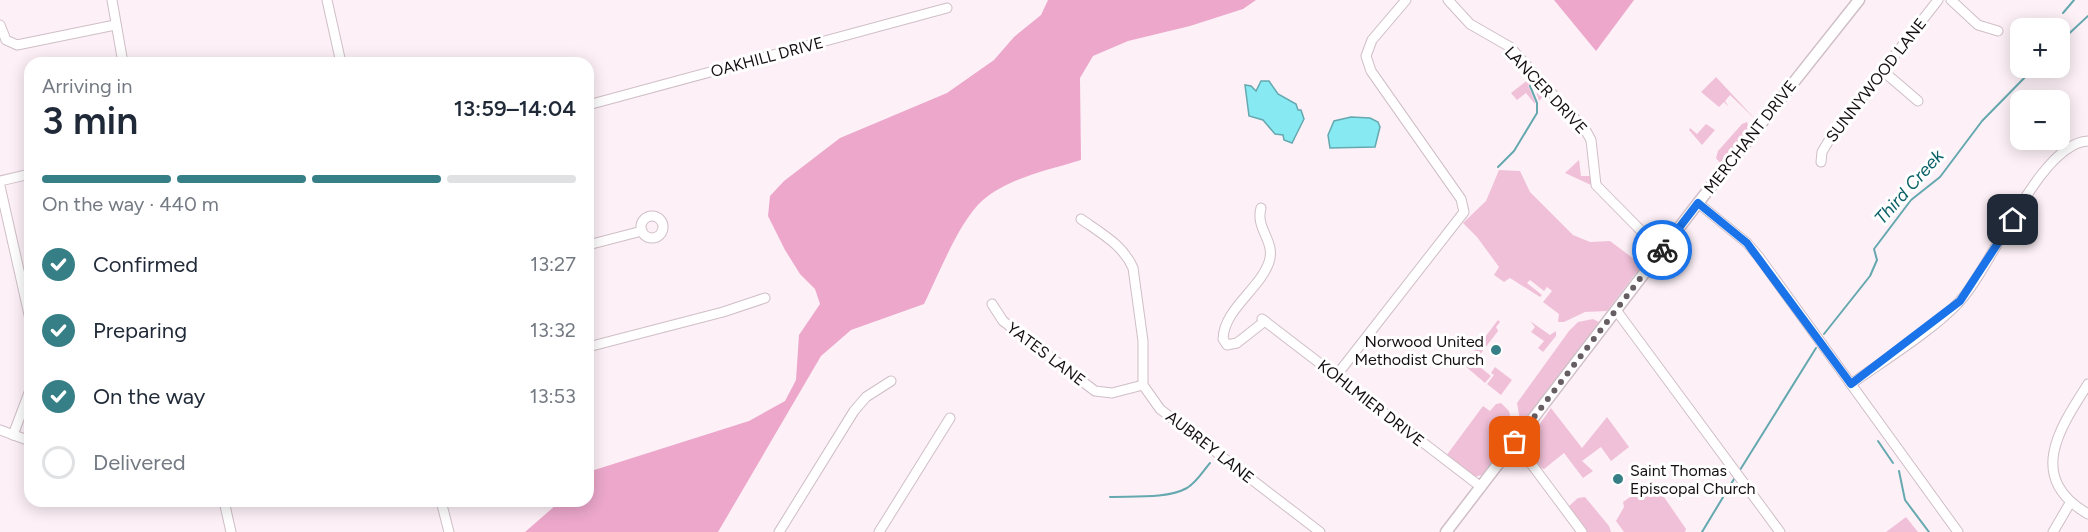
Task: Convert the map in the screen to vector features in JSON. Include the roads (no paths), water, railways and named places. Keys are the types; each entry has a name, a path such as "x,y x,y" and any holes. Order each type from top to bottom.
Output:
{"main road":[{"name":"MERCHANT DRIVE","path":"1446,532 1698,203 1859,0"}],"street":[{"path":"112,0 122,57"},
{"path":"327,0 340,57"},
{"path":"1336,376 1464,212 1461,199 1371,71 1366,56 1372,40 1406,0"},
{"name":"LANCER DRIVE","path":"1448,0 1470,24 1509,47 1586,132 1591,140 1596,184 1661,251"},
{"name":"SUNNYWOOD LANE","path":"1821,162 1822,152 1831,137 1938,0"},
{"path":"1951,0 1978,25 1998,31"},
{"name":"OAKHILL DRIVE","path":"594,103 946,8"},
{"path":"0,24 6,40 17,45 115,25"},
{"path":"1883,71 1918,101"},
{"path":"1851,384 1960,301 2045,169 2064,149 2088,141"},
{"path":"0,181 24,175"},
{"path":"0,186 24,292"},
{"path":"1698,203 1747,243 1958,532"},
{"name":"KOHLMIER DRIVE","path":"1261,208 1258,218 1270,246 1269,262 1226,326 1222,339 1227,345 1237,343 1263,320 1480,487"},
{"path":"1082,219 1123,250 1133,268 1143,341 1143,385"},
{"path":"594,243 642,231"},
{"path":"594,345 723,312 765,298"},
{"name":"YATES LANE","path":"992,304 1003,321 1095,391 1112,393 1143,385"},
{"path":"1616,310 1780,532"},
{"path":"779,532 854,411 866,397 891,381"},
{"path":"2088,384 2060,428 2052,452 2056,478 2070,503 2088,514"},
{"name":"AUBREY LANE","path":"1143,385 1160,409 1320,532"},
{"path":"13,435 24,406"},
{"path":"879,532 950,418"},
{"path":"0,430 24,439"},
{"path":"1515,442 1581,532"},
{"path":"2053,532 2070,503"},
{"path":"225,507 231,532"},
{"path":"442,507 448,532"}],"water":[{"path":"1261,81 1269,81 1278,94 1296,104 1298,110 1301,110 1304,119 1292,143 1284,140 1283,135 1275,134 1263,120 1249,116 1245,85 1251,86 1256,91"},
{"path":"1351,117 1370,118 1378,122 1380,127 1375,147 1330,148 1328,135 1334,121"}],"waterway":[{"path":"2063,13 2074,0"},
{"name":"Third Creek","path":"2070,33 2088,16"},
{"name":"Third Creek","path":"1824,334 1870,276 1877,260 1874,249 1911,200 1940,177 1982,121 2024,78"},
{"path":"1498,167 1514,151 1537,113 1537,103 1530,86"},
{"name":"Third Creek","path":"1740,470 1816,348"},
{"path":"1878,441 1893,463"},
{"path":"1110,497 1150,496 1179,492 1194,483 1210,463"},
{"path":"1899,471 1905,500 1929,532"},
{"name":"Third Creek","path":"1702,532 1734,479"}],"place":[{"name":"Norwood United Methodist Church","path":"1496,350"},
{"name":"Saint Thomas Episcopal Church","path":"1618,479"}]}
